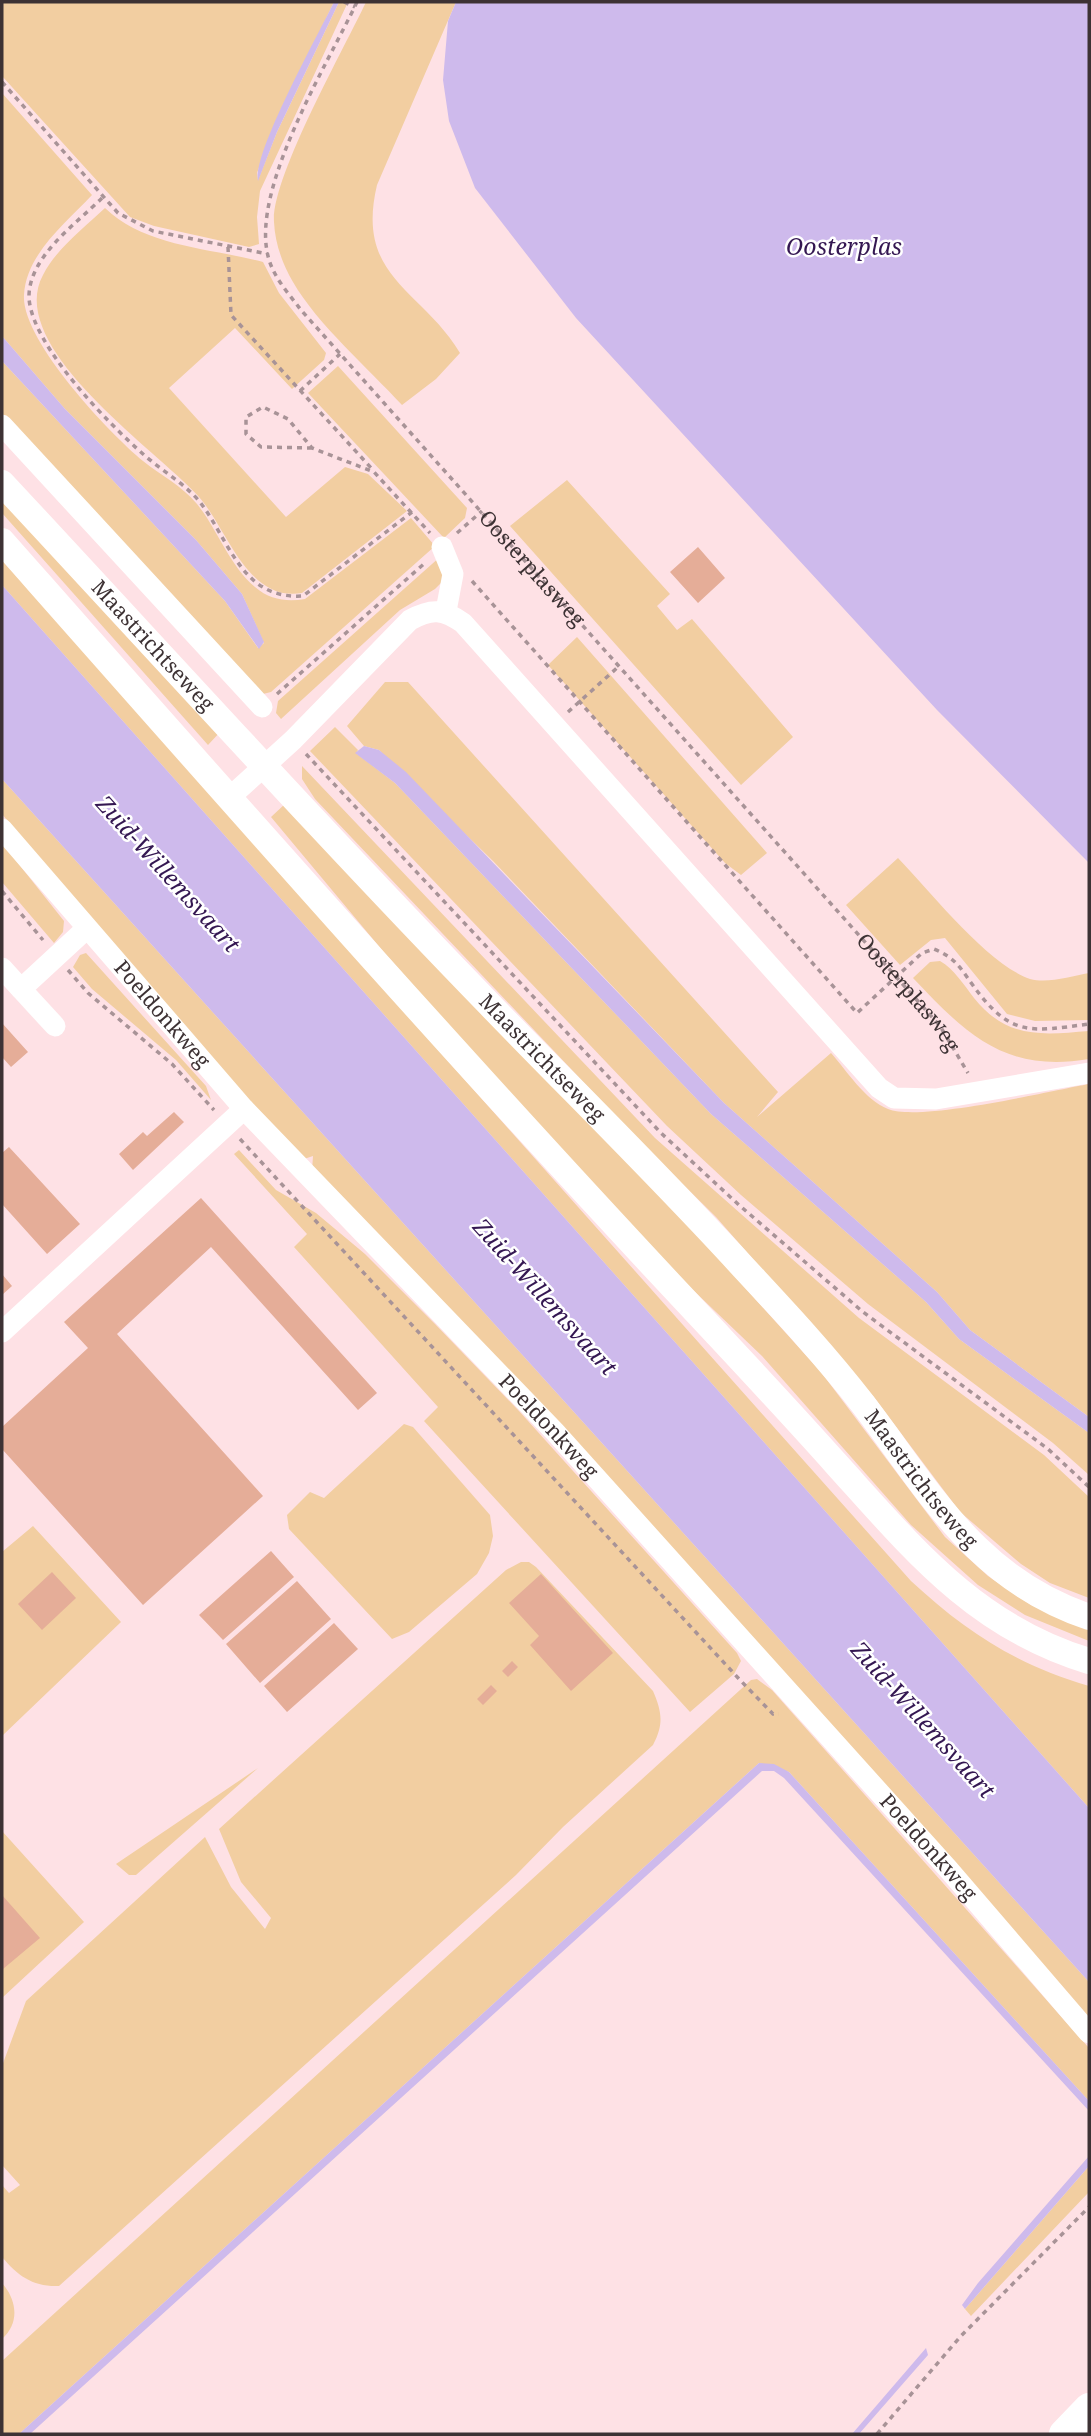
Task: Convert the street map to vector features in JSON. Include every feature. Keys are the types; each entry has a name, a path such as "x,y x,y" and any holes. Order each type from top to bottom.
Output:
{"highway":[{"path":"1064,2434 1089,2409"}],"main road":[{"name":"Maastrichtseweg","path":"2,483 264,767 778,1304 861,1401 942,1513 971,1546 1015,1581 1053,1602 1089,1617"},
{"name":"Maastrichtseweg","path":"2,541 599,1211 789,1411 928,1565 967,1599 1011,1629 1053,1649 1089,1661"}],"street":[{"path":"2,425 262,707"},
{"path":"442,547 453,574 446,611"},
{"path":"229,798 293,740 410,621 427,610 446,611 463,623 555,723 879,1088 894,1098 911,1100 1089,1073"},
{"name":"Poeldonkweg","path":"2,829 244,1109 546,1422 809,1713 1089,2033"},
{"path":"21,989 86,929"},
{"path":"2,968 55,1026"},
{"path":"2,1332 244,1109"}],"path":[{"path":"344,2 355,7"},
{"name":"Oosterplasweg","path":"357,2 272,185 266,220 268,254 285,289 618,667 940,1026 968,1073 971,1092"},
{"path":"2,82 118,213 145,228 268,254"},
{"path":"102,198 50,250 34,271 29,297 36,328 58,363 108,418 144,455 178,478 200,503 245,571 274,592 288,597 303,596 412,512"},
{"path":"228,247 231,315 442,547"},
{"path":"300,391 340,353"},
{"path":"312,448 288,419 276,411 263,407 246,417 246,434 261,447 312,448 374,472"},
{"path":"262,707 482,511"},
{"path":"470,578 857,1013 922,953 934,949 953,957 991,1011 1020,1028 1049,1029 1089,1024"},
{"path":"555,723 618,667"},
{"path":"293,740 681,1151 863,1312 1048,1449 1089,1487"},
{"path":"2,891 88,993 172,1064 773,1714 809,1713"},
{"path":"877,2434 960,2337 1089,2207"}],"shaded area":[{"path":"2,2 334,2 272,130 257,173 258,180 277,132 339,2 348,2 260,191 257,217 259,244 249,247 154,226 130,217 2,76"},
{"path":"366,2 456,2 377,185 373,216 375,241 383,262 460,353 436,379 402,405 329,330 303,298 282,260 274,222 276,202 296,145"},
{"path":"2,93 92,195 49,240 26,280 24,295 27,314 37,336 51,360 110,430 143,461 191,497 246,578 255,587 273,597 285,600 305,599 411,518 435,546 271,692 263,694 2,416 2,361 225,601 258,648 264,643 242,594 196,540 65,409 2,336"},
{"path":"105,208 121,221 159,239 263,262 279,293 326,353 324,360 292,389 235,328 169,388 286,517 345,467 368,474 407,511 302,593 283,593 267,586 253,575 199,497 91,395 64,364 45,333 37,303 43,275 63,248"},
{"path":"338,366 467,508 465,518 444,538 308,393"},
{"path":"567,480 670,594 657,606 677,630 692,619 793,737 741,785 510,526"},
{"path":"2,495 221,731 208,745 2,513"},
{"path":"441,556 443,581 435,589 400,610 281,719 276,713 278,701"},
{"path":"2,560 911,1581 952,1616 994,1645 1039,1668 1089,1686 1089,1808 2,585"},
{"path":"577,637 767,853 741,875 725,863 548,665"},
{"path":"385,682 408,682 778,1092 757,1117 831,1053 872,1099 888,1109 904,1112 955,1109 1089,1084 1089,1417 970,1330 937,1292 724,1103 493,861 379,750 364,746 347,726"},
{"path":"335,727 358,750 356,753 395,783 711,1114 926,1302 959,1339 1089,1433 1089,1475 1053,1443 868,1304 741,1195 667,1126 310,751"},
{"path":"302,766 655,1138 859,1318 1044,1455 1089,1497 1089,1598 1050,1583 1021,1564 960,1512 873,1396 716,1217 644,1146 315,799 302,779"},
{"path":"2,779 1089,1982 1089,2022 312,1171 313,1156 301,1160 86,918 2,814"},
{"path":"286,803 712,1251 821,1372 945,1537 988,1576 1031,1605 1089,1629 1089,1641 1025,1615 978,1585 911,1525 762,1356 625,1225 382,950 271,817"},
{"path":"2,843 64,921 63,932 54,943 2,882"},
{"path":"898,858 978,943 1013,971 1030,979 1044,981 1089,973 1089,1020 1035,1021 1007,1014 945,938 931,940 900,965 846,905"},
{"path":"86,953 206,1086 211,1100 176,1060 92,989 73,967 80,955"},
{"path":"940,961 954,973 986,1011 1012,1028 1040,1033 1089,1031 1089,1059 1060,1062 1011,1055 970,1032 951,1017 913,978 930,962"},
{"path":"239,1150 276,1190 316,1213 365,1254 519,1411 737,1653 741,1661 734,1674 690,1712 424,1421 438,1407 294,1247 307,1234 234,1154"},
{"path":"404,1424 413,1427 490,1515 493,1536 489,1553 477,1574 409,1632 392,1639 289,1529 287,1515 310,1492 324,1498"},
{"path":"33,1526 121,1622 2,1736 2,1552"},
{"path":"521,1562 529,1562 536,1567 653,1691 660,1718 659,1731 653,1745 563,1827 516,1875 59,2286 41,2285 20,2275 2,2257 2,2185 9,2193 20,2185 2,2165 2,2066 26,2001 205,1837 231,1887 265,1929 271,1918 241,1882 219,1829 506,1570"},
{"path":"757,1679 772,1690 1089,2048 1089,2101 789,1772 759,1763 19,2434 2,2434 2,2361 751,1680"},
{"path":"258,1768 136,1875 129,1875 116,1864"},
{"path":"2,1831 84,1922 2,1998"},
{"path":"1089,2166 1089,2192 971,2316 965,2309"},
{"path":"2,2283 11,2297 14,2319 2,2339"}],"water":[{"path":"334,2 339,2 277,132 258,181 259,167 275,121"},
{"name":"Oosterplas","path":"456,2 1089,2 1089,863 937,710 576,318 475,188 449,121 443,80 448,21"},
{"path":"2,336 65,409 196,540 242,594 264,642 259,649 225,601 2,361"},
{"name":"Zuid-Willemsvaart","path":"2,585 1089,1808 1089,1982 2,779"},
{"path":"364,746 379,750 406,772 724,1103 937,1292 970,1330 1089,1417 1089,1433 959,1339 926,1302 711,1114 395,783 355,753"},
{"path":"759,1763 774,1764 789,1772 1089,2101 1089,2111 784,1778 774,1771 762,1771 30,2434 19,2434"},
{"path":"1089,2156 1089,2166 965,2309 962,2305 978,2283"},
{"path":"926,2348 928,2355 859,2434 852,2434"}],"building":[{"path":"698,547 725,578 698,603 670,572"},
{"path":"2,1023 28,1052 11,1067 2,1057"},
{"path":"174,1112 184,1122 133,1170 119,1154 143,1132 147,1136"},
{"path":"9,1147 80,1224 47,1254 2,1204 2,1153"},
{"path":"201,1198 377,1393 358,1410 211,1247 117,1334 263,1496 143,1605 2,1449 2,1427 88,1348 64,1322"},
{"path":"2,1274 12,1286 2,1295"},
{"path":"271,1551 294,1577 223,1640 199,1615"},
{"path":"52,1572 76,1598 42,1630 18,1604"},
{"path":"541,1574 613,1653 571,1691 530,1645 539,1636 509,1603"},
{"path":"297,1581 331,1619 260,1683 226,1644"},
{"path":"334,1623 358,1649 287,1712 264,1686"},
{"path":"512,1661 518,1667 508,1677 502,1671"},
{"path":"491,1685 497,1691 483,1705 477,1699"},
{"path":"2,1895 40,1938 3,1969 2,1967"}]}
